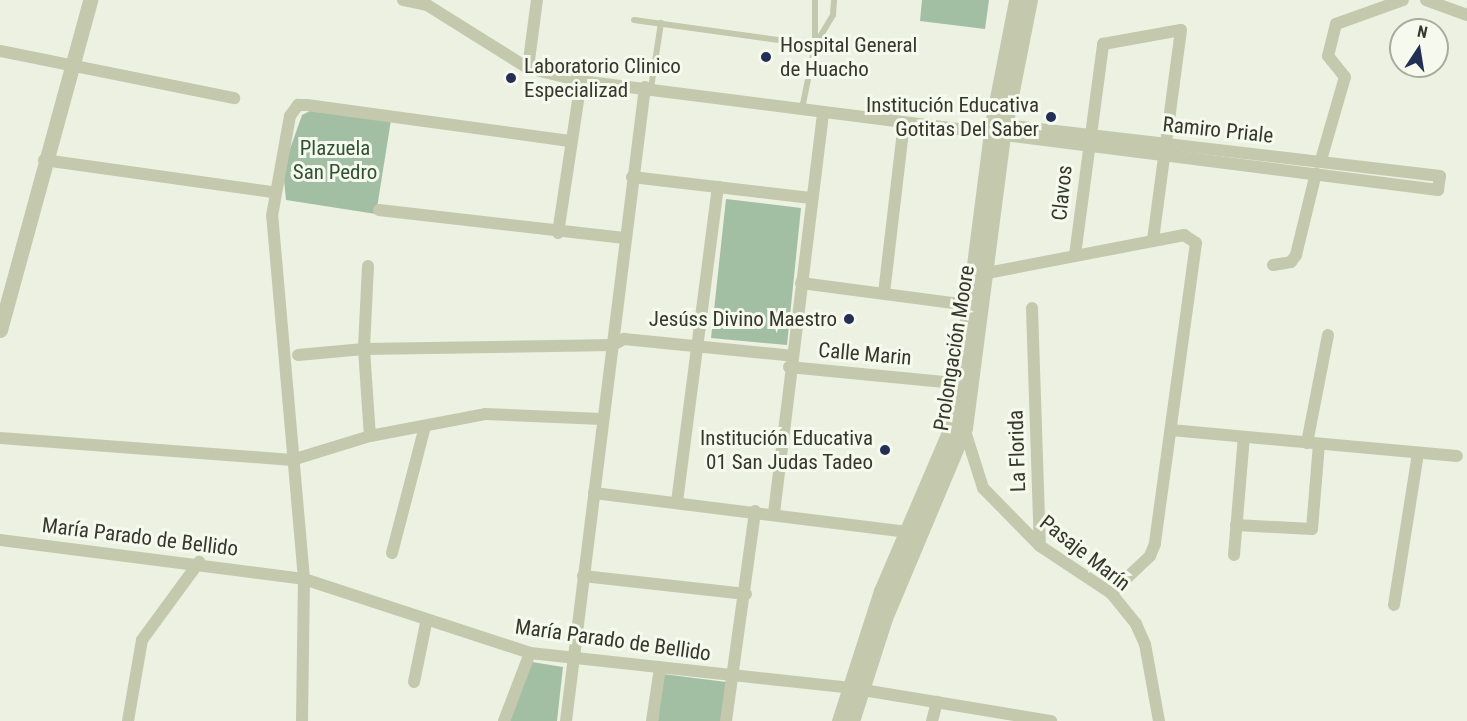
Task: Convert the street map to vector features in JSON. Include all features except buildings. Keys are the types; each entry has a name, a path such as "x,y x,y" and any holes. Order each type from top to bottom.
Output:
{"street":[{"path":"0,330 44,160 90,0"},
{"path":"403,0 427,3"},
{"path":"528,68 537,0"},
{"name":"Prolongación Moore","path":"852,721 857,689 881,591 913,532 959,425 1016,0"},
{"name":"Prolongación Moore","path":"976,306 987,273 997,130 1030,0"},
{"path":"1321,160 1345,77 1328,56 1336,24 1403,0"},
{"path":"1426,0 1467,15"},
{"name":"Ramiro Priale","path":"427,3 528,68 581,81 648,87 904,123 997,130 1088,142 1164,157 1316,172 1438,190 1440,176 1321,160 1166,144 1088,142"},
{"name":"Clavos","path":"1075,255 1088,142 1103,44 1181,30 1166,144"},
{"path":"0,51 234,98"},
{"path":"558,233 570,141 581,81"},
{"path":"566,721 613,345 624,238 648,87"},
{"path":"302,721 304,579 292,460 273,192 298,105 570,141"},
{"path":"774,513 823,112"},
{"path":"884,292 904,123"},
{"path":"1153,240 1166,144"},
{"path":"44,160 273,192"},
{"path":"1273,265 1291,262 1296,255 1316,172"},
{"path":"632,177 811,198"},
{"path":"677,502 718,187"},
{"path":"379,210 558,233 624,238"},
{"path":"987,273 1184,235 1196,243 1155,544 1150,556 1111,594"},
{"path":"368,266 364,349 370,436"},
{"path":"801,283 884,292 976,306"},
{"name":"La Florida","path":"1032,308 1040,546"},
{"path":"1236,525 1312,529 1313,444 1328,335"},
{"name":"Calle Marin","path":"298,355 364,349 613,345 624,339 965,384"},
{"path":"0,438 292,460 370,436 485,414 602,419"},
{"name":"Pasaje Marín","path":"959,425 978,482 1040,546 1111,594 1145,644 1159,721"},
{"path":"392,553 425,426"},
{"path":"1171,430 1457,456"},
{"path":"1234,555 1244,437"},
{"path":"1394,605 1418,453"},
{"path":"594,493 774,513 913,532"},
{"path":"726,721 735,676 755,511"},
{"name":"María Parado de Bellido","path":"0,540 199,562 304,579 426,623 530,653 857,689 1051,721"},
{"path":"128,721 142,640 199,562"},
{"path":"583,576 746,594"},
{"path":"414,682 426,623"},
{"path":"504,721 530,653"},
{"path":"652,721 660,668"},
{"name":"Prolongación Moore","path":"839,721 857,689"},
{"path":"932,721 937,702"}],"lane":[{"path":"801,109 815,45 815,0"},
{"path":"815,45 833,15 834,0"},
{"path":"634,20 815,45"},
{"path":"648,87 661,23"}],"green space":[{"path":"922,0 989,0 985,29 920,21"},
{"name":"Plazuela San Pedro","path":"312,110 391,120 376,214 286,200 283,169 302,115"},
{"path":"726,199 801,208 787,345 711,338"},
{"path":"532,662 563,667 557,721 510,721"},
{"path":"663,674 726,682 721,721 658,721"}],"place":[{"name":"Hospital General de Huacho","path":"766,57"},
{"name":"Laboratorio Clinico Especializad","path":"511,78"},
{"name":"Institución Educativa Gotitas Del Saber","path":"1051,117"},
{"name":"Jesúss Divino Maestro","path":"849,319"},
{"name":"Institución Educativa 01 San Judas Tadeo","path":"885,450"}]}
